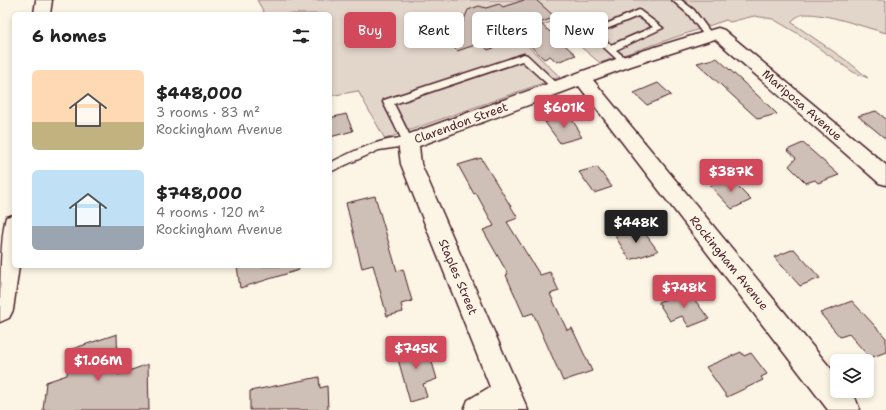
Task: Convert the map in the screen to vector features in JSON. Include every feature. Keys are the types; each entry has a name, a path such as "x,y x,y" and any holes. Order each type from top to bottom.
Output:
{"street":[{"path":"42,12 44,0"},
{"name":"Clarendon Street","path":"408,142 625,62 714,34"},
{"name":"Mariposa Avenue","path":"714,34 886,177"},
{"name":"Rockingham Avenue","path":"582,79 846,410"},
{"name":"Staples Street","path":"408,142 411,164 511,402"},
{"path":"0,310 12,236"},
{"path":"478,410 511,402"}],"lane":[{"path":"676,0 692,12 714,34"},
{"path":"610,49 659,28 639,13 591,32 610,49 625,62"},
{"path":"332,167 373,147 394,142 408,142 388,102 524,57 557,88"}],"shaded area":[{"path":"257,0 886,0 886,33 834,18 813,14 802,14 791,22 850,63 868,78 853,72 797,33 773,19 754,16 730,22 726,20 600,63 582,48 608,48 608,12 550,12 550,22 542,25 542,12 472,12 472,48 530,48 560,77 385,139 358,91 332,96 332,12 264,12"}],"building":[{"path":"524,0 536,0 550,13 550,19 542,22 542,12 472,12 472,46 457,51 454,48 464,48 464,19 468,10 479,6 486,8 499,4 503,7"},
{"path":"542,25 550,32 550,48 568,48 576,55 557,62 550,56 544,59 532,48 542,48"},
{"path":"717,58 777,114 758,119 697,63"},
{"path":"658,83 671,95 647,105 634,93"},
{"path":"876,111 886,119 886,139 858,116"},
{"path":"346,114 353,131 332,136 332,118"},
{"path":"569,115 582,137 560,143 545,122"},
{"path":"803,143 839,175 818,183 815,180 806,183 789,166 796,158 787,150"},
{"path":"481,158 518,218 507,222 540,275 550,272 559,291 550,294 567,330 572,328 592,371 563,381 533,313 524,316 506,275 508,274 483,230 494,226 476,193 474,194 458,165"},
{"path":"597,167 612,187 594,193 579,172"},
{"path":"729,178 751,200 732,209 710,186"},
{"path":"375,196 397,271 403,269 412,301 401,304 403,312 387,316 373,265 362,268 346,203"},
{"path":"641,228 658,251 630,260 615,236"},
{"path":"794,249 820,278 800,286 774,257"},
{"path":"237,268 298,268 299,270 240,288"},
{"path":"688,291 709,319 689,327 682,316 670,321 658,302"},
{"path":"852,301 886,338 886,352 874,356 874,354 866,354 849,334 840,337 820,313"},
{"path":"117,334 118,375 148,364 149,410 43,410 46,382 67,375 69,350"},
{"path":"426,342 437,379 423,384 427,397 410,402 396,352"},
{"path":"741,352 744,356 751,353 767,374 761,377 763,380 727,397 706,367"},
{"path":"319,377 320,388 327,386 328,410 250,410 250,391"}]}
